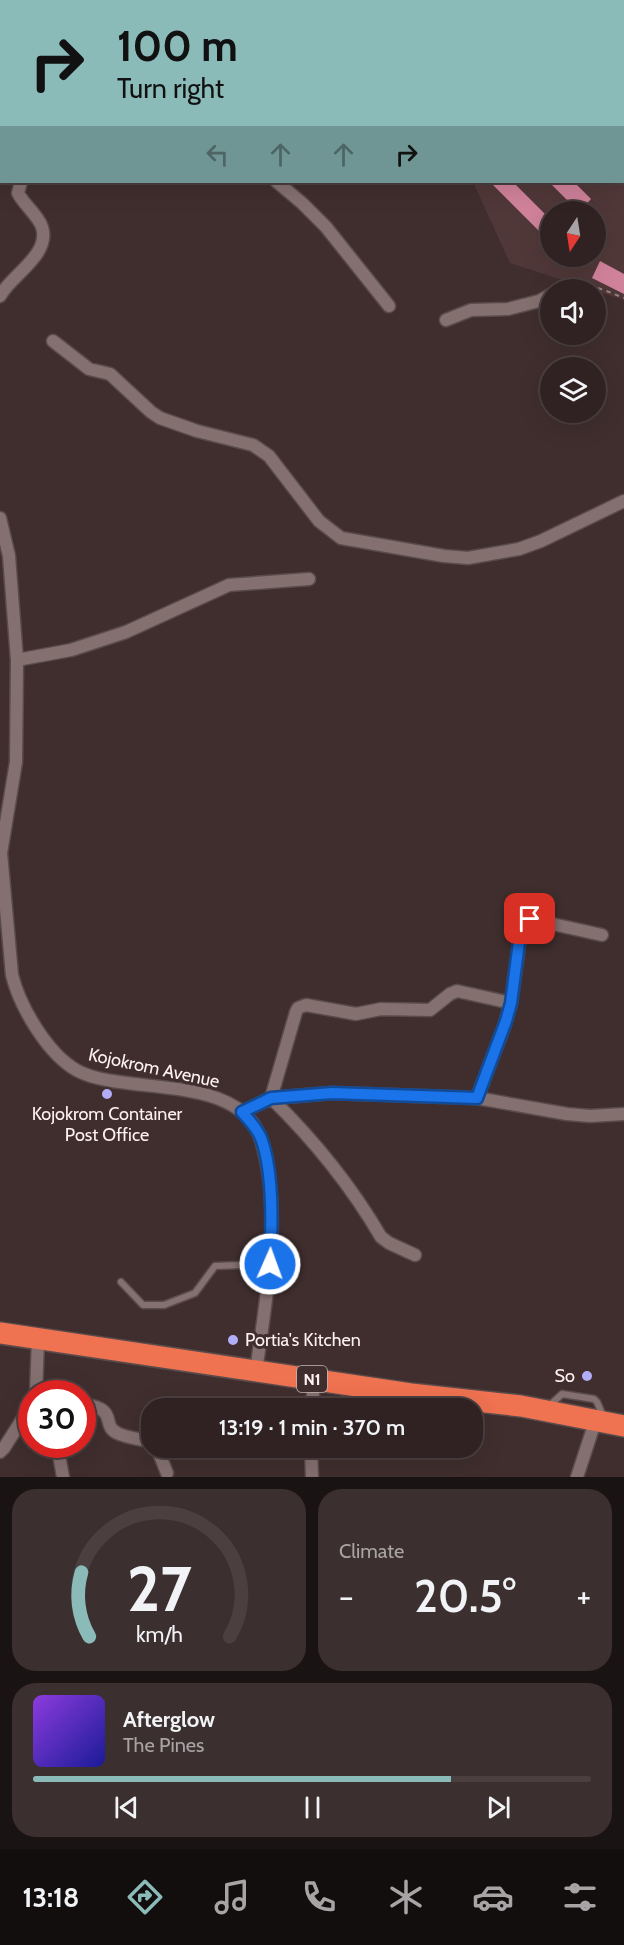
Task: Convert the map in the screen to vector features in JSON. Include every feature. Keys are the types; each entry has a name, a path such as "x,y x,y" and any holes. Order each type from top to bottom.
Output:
{"highway":[{"name":"N1","path":"0,1333 411,1394 545,1410 608,1422"}],"street":[{"path":"0,296 4,288 34,257 42,242 42,226 18,193 21,183"},
{"path":"278,183 326,227 389,306"},
{"path":"446,320 471,310 508,309 540,300"},
{"path":"53,341 89,369 110,374 160,418 173,424 262,449 319,521 341,538 468,558 498,554 541,542 624,501"},
{"name":"Kojokrom Avenue","path":"0,518 9,556 17,660 16,762 1,853 12,975 24,1010 61,1058 76,1070 96,1078 194,1091 221,1100 242,1112 253,1124 261,1139 268,1171 271,1229 270,1264 256,1371"},
{"path":"17,660 71,650 135,629 229,585 309,579"},
{"path":"477,1098 511,1003 521,927 525,920 530,919 602,935"},
{"path":"271,1098 296,1012 302,1006 356,1014 381,1009 430,1010 457,991 511,1003"},
{"path":"242,1112 271,1098 332,1093 477,1098 567,1114 590,1116 624,1114"},
{"path":"271,1098 307,1134 339,1172 381,1238 415,1255"},
{"path":"37,1380 38,1340"},
{"path":"313,1398 314,1379"},
{"path":"96,1406 103,1409 117,1433 141,1439"},
{"path":"577,1477 608,1422"},
{"path":"0,1452 18,1426"},
{"path":"60,1458 63,1477"},
{"path":"161,1458 166,1473"},
{"path":"311,1458 312,1477"}],"lane":[{"path":"121,1282 143,1305 164,1305 195,1293 215,1266 270,1264"}],"path":[{"path":"606,292 624,298"}],"shaded area":[{"path":"473,183 624,183 624,300 606,294 606,279 559,279 510,263"}],"building":[{"path":"491,183 514,183 540,209 540,232"},
{"path":"550,183 575,183 591,199 589,201 568,201"},
{"path":"606,264 624,274 624,294 606,285 606,279 592,278 597,267 606,267"}],"place":[{"name":"Kojokrom Container Post Office","path":"107,1094"},
{"name":"Portia's Kitchen","path":"233,1340"},
{"name":"So","path":"587,1376"}],"route":[{"path":"270,1264 272,1239 268,1171 261,1139 253,1124 242,1112 271,1098 332,1093 477,1098 511,1003 522,923 530,919"}]}
